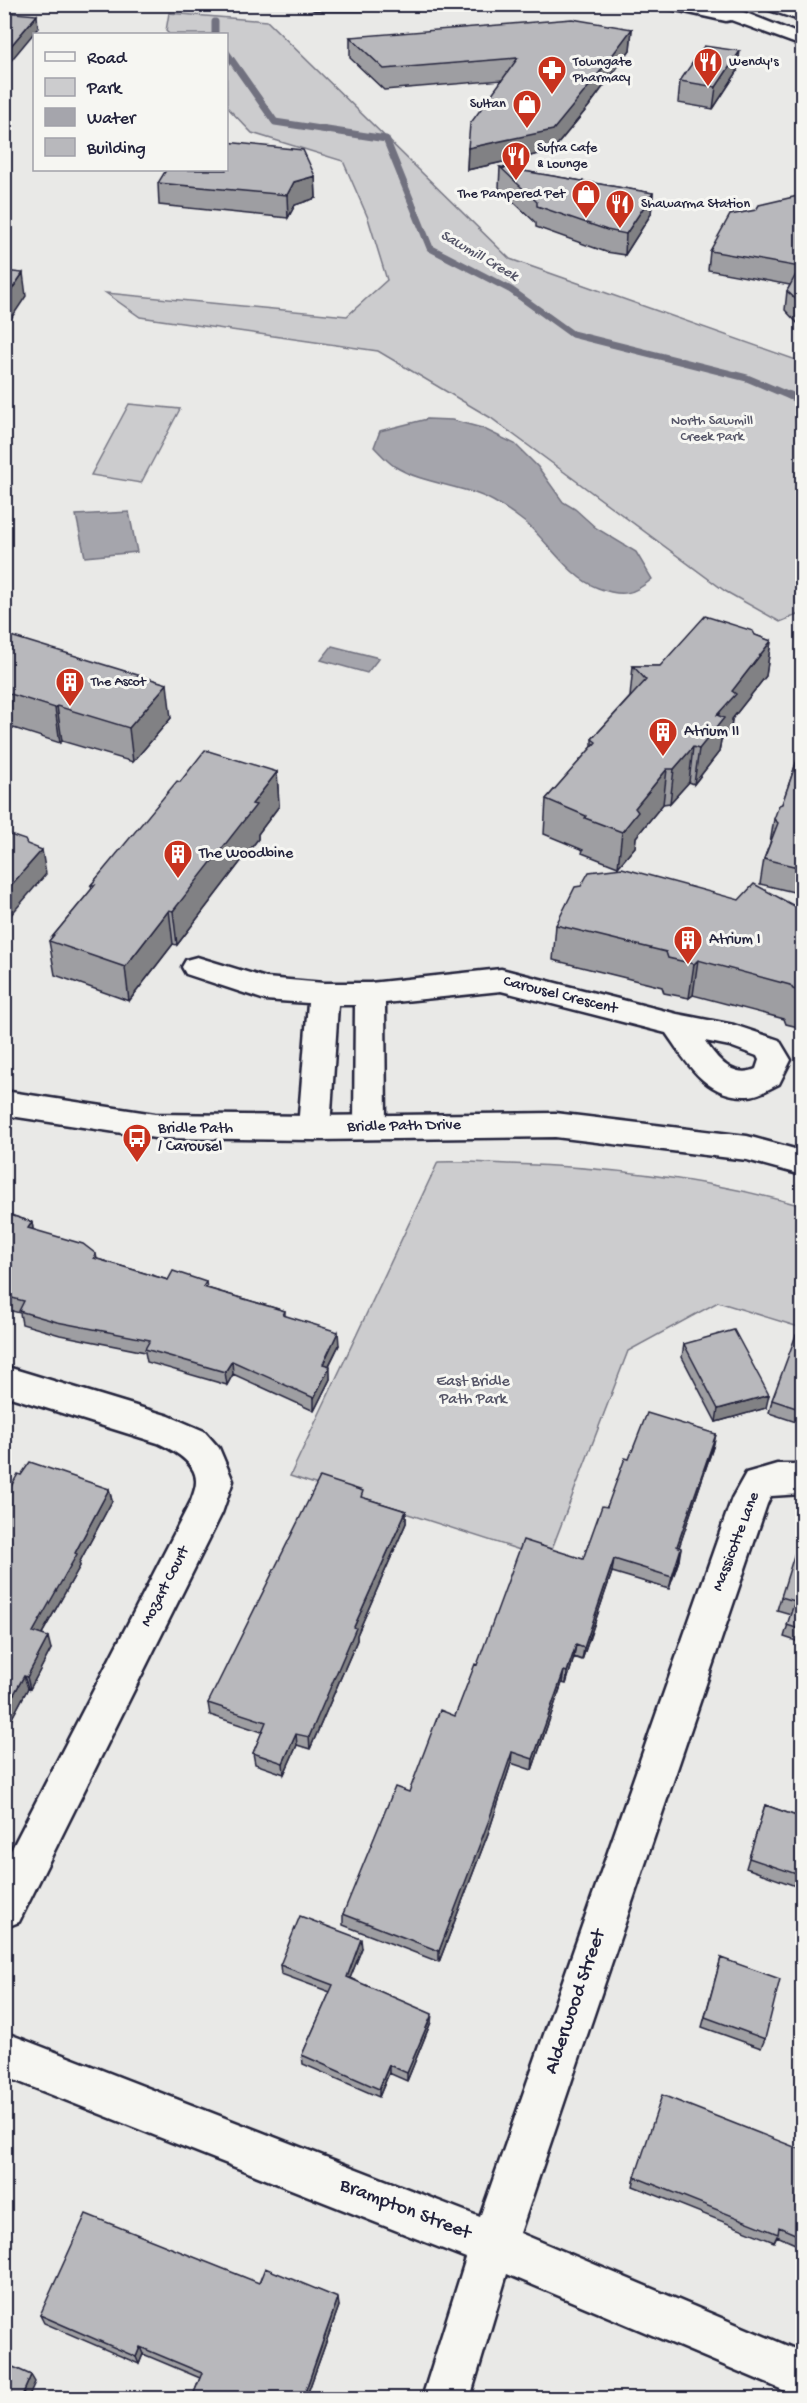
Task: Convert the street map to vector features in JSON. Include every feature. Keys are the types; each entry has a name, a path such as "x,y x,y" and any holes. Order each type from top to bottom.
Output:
{"street":[{"path":"315,4 439,4"},
{"path":"672,4 741,19"},
{"path":"706,4 802,41"},
{"path":"769,4 802,16"},
{"name":"Carousel Crescent","path":"197,967 265,989 324,994 370,994 501,980 677,1025"},
{"path":"314,1128 324,994"},
{"path":"370,994 370,1126"},
{"name":"Bridle Path Drive","path":"4,1103 155,1126 314,1128 555,1125 747,1148 802,1164"},
{"name":"Mozart Court","path":"4,1380 169,1431 191,1442 206,1459 215,1481 209,1502 4,1908"},
{"name":"Massicotte Lane","path":"712,1608 750,1498 759,1484 777,1479 802,1479"},
{"name":"Alderwood Street","path":"446,2398 493,2245 712,1608"},
{"name":"Brampton Street","path":"4,2054 493,2245 802,2376"}],"green space":[{"name":"North Sawmill Creek Park","path":"169,13 267,21 510,259 802,362 802,613 780,622 725,591 491,418 378,351 140,317 106,293 347,316 387,280 368,218 343,161 252,133 228,108 228,33 168,33 166,31"},
{"path":"129,404 180,409 141,483 91,475"},
{"name":"East Bridle Path Park","path":"438,1162 621,1171 731,1188 802,1206 802,1328 718,1302 628,1351 548,1559 290,1476"}],"water":[{"path":"427,419 452,420 482,428 515,444 538,467 563,502 575,509 596,528 636,552 652,579 627,593 614,593 598,588 578,576 527,524 502,506 481,495 406,472 391,464 374,447 380,431"},
{"path":"129,512 137,552 85,557 76,515"},
{"path":"332,646 379,658 367,673 321,660"}],"building":[{"path":"4,12 37,15 4,54"},
{"path":"572,19 632,29 553,130 468,148 470,124 518,58 384,69 350,37"},
{"path":"704,46 740,51 716,87 680,81"},
{"path":"228,142 303,150 315,176 294,182 287,195 158,183 165,171 228,171"},
{"path":"500,167 653,193 626,234 607,230 537,206 537,202"},
{"path":"802,195 802,305 787,291 800,267 710,251 730,215 756,210 759,205"},
{"path":"4,271 23,273 4,301"},
{"name":"Atrium II","path":"705,616 753,631 755,635 771,641 732,691 736,694 717,715 724,718 699,749 693,747 674,769 667,769 635,808 638,812 622,832 585,818 586,816 546,799 596,742 592,739 646,680 633,666 660,666"},
{"path":"4,634 167,684 129,728 57,706 55,708 4,692"},
{"path":"802,746 802,868 764,859 778,823 774,819 779,805 782,804"},
{"path":"205,750 277,772 252,804 256,805 173,911 169,910 125,967 49,941 95,885 91,885"},
{"path":"4,833 25,840 27,844 42,850 4,893"},
{"path":"622,868 739,900 754,884 802,910 802,992 793,989 790,985 698,960 694,964 668,958 666,952 556,925 575,887 581,886 589,872"},
{"path":"4,1213 32,1222 28,1228 83,1244 96,1254 94,1258 168,1280 173,1271 206,1282 203,1287 285,1311 283,1315 338,1332 323,1364 330,1366 314,1398 232,1361 225,1372 145,1349 150,1340 57,1322 19,1311 24,1301 4,1296"},
{"path":"734,1330 769,1395 718,1409 684,1344"},
{"path":"796,1335 802,1337 802,1410 772,1400"},
{"path":"647,1413 716,1434 677,1546 681,1548 672,1577 614,1559 584,1648 576,1645 567,1672 564,1671 533,1759 512,1752 489,1820 439,1951 343,1914 395,1787 409,1792 440,1710 455,1716 475,1664 477,1665 523,1540 583,1559 602,1506 607,1507 625,1458 629,1459"},
{"path":"30,1462 109,1489 75,1553 77,1554 33,1632 48,1637 27,1677 24,1676 4,1712 4,1499 18,1474 21,1475"},
{"path":"320,1477 363,1491 361,1497 406,1511 354,1627 356,1628 309,1737 296,1734 283,1763 253,1753 266,1722 208,1703"},
{"path":"797,1546 802,1548 802,1630 787,1625 795,1601 781,1597"},
{"path":"765,1805 802,1818 802,1876 749,1858"},
{"path":"300,1916 361,1939 347,1977 432,2014 407,2073 389,2065 379,2089 302,2055 333,1985 280,1965"},
{"path":"721,1958 780,1979 765,2039 705,2017"},
{"path":"662,2095 802,2150 802,2237 779,2227 778,2234 635,2177"},
{"path":"86,2214 259,2283 265,2268 338,2298 303,2398 192,2398 202,2373 140,2347 136,2357 40,2315"},
{"path":"4,2363 31,2375 21,2398 4,2398"}],"waterway":[{"name":"Sawmill Creek","path":"215,22 215,33"},
{"name":"Sawmill Creek","path":"228,55 275,122 386,139 430,248 511,290 572,334 747,378 792,397"},
{"name":"Sawmill Creek","path":"789,395 802,401"}],"place":[{"name":"Wendy's","path":"708,88"},
{"name":"Towngate Pharmacy","path":"552,96"},
{"name":"Sultan","path":"527,130"},
{"name":"Sufra Cafe & Lounge","path":"516,182"},
{"name":"The Pampered Pet","path":"586,220"},
{"name":"Shawarma Station","path":"620,230"},
{"name":"The Ascot","path":"70,708"},
{"name":"Atrium II","path":"663,758"},
{"name":"The Woodbine","path":"178,880"},
{"name":"Atrium I","path":"688,966"},
{"name":"Bridle Path / Carousel","path":"137,1164"}]}
